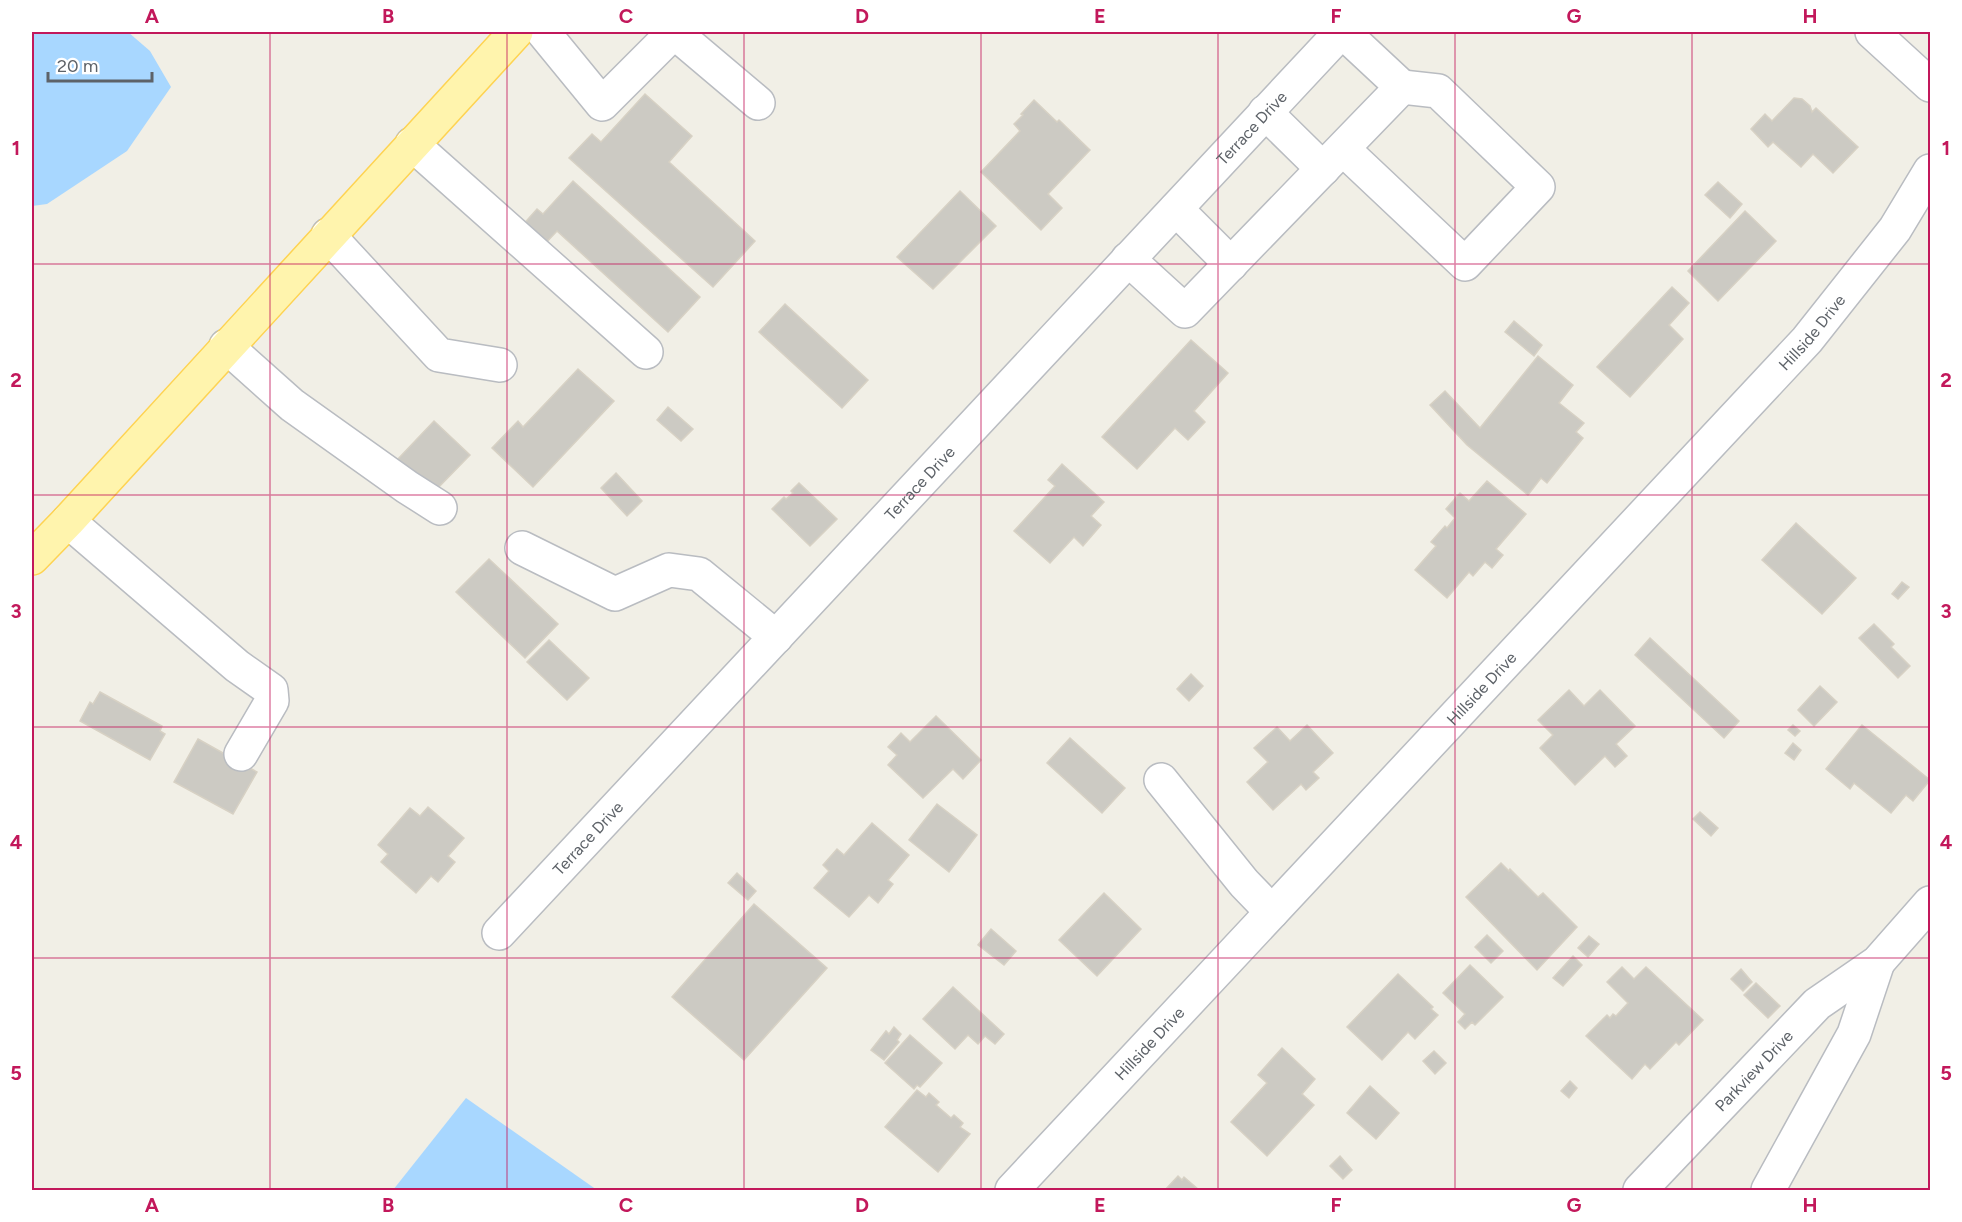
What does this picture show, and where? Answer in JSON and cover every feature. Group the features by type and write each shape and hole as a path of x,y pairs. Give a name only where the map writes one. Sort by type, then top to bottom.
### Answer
{"main road":[{"path":"32,558 516,32"}],"street":[{"path":"543,32 602,104 674,32 758,103"},
{"path":"1265,112 1333,159 1465,264 1538,187 1438,91 1402,87 1342,32"},
{"name":"Terrace Drive","path":"499,933 1342,32"},
{"path":"1872,32 1930,85"},
{"path":"1128,259 1185,312 1402,87"},
{"path":"412,144 646,352"},
{"name":"Hillside Drive","path":"1012,1191 1807,340 1895,229 1930,171"},
{"path":"1176,208 1231,264"},
{"path":"328,235 439,355 500,365"},
{"path":"226,346 292,405 440,508"},
{"path":"68,521 237,666 271,690 272,700 241,754"},
{"path":"522,548 615,594 669,570 699,574 776,637"},
{"path":"1161,780 1244,883 1272,912"},
{"name":"Parkview Drive","path":"1640,1191 1817,1004 1878,962 1930,903"},
{"name":"Parkview Drive","path":"1768,1191 1854,1034 1878,962"}],"water":[{"path":"32,32 128,32 150,51 171,87 127,151 47,204 32,206"},
{"path":"466,1098 597,1190 393,1190"}],"building":[{"path":"645,94 692,136 669,162 755,241 713,287 569,158 592,134 601,142"},
{"path":"1794,98 1802,99 1810,106 1812,112 1816,108 1858,147 1833,173 1813,154 1801,167 1773,142 1768,147 1751,129 1765,114 1772,121"},
{"path":"1034,100 1090,150 1048,194 1062,208 1041,230 981,172 1020,131 1014,124"},
{"path":"573,181 700,297 668,332 557,231 542,247 521,227 537,209 543,214"},
{"path":"1718,182 1742,204 1730,218 1705,195"},
{"path":"960,191 996,226 933,289 897,257"},
{"path":"1745,211 1776,241 1718,301 1688,271"},
{"path":"1672,287 1689,303 1669,325 1683,339 1630,397 1597,367"},
{"path":"785,304 868,380 842,408 759,332"},
{"path":"1514,321 1542,345 1534,356 1505,332"},
{"path":"1191,340 1228,373 1194,411 1205,422 1188,440 1175,428 1137,469 1102,437"},
{"path":"1538,356 1573,385 1559,403 1584,423 1576,432 1583,438 1547,483 1541,478 1528,495 1467,445 1430,405 1445,391 1480,428"},
{"path":"578,369 614,401 533,487 492,448 518,421 523,427"},
{"path":"668,407 693,429 681,441 657,420"},
{"path":"434,421 470,455 434,492 398,459"},
{"path":"1062,464 1104,502 1091,516 1101,525 1083,546 1074,537 1050,563 1014,531 1055,486 1048,480"},
{"path":"616,473 642,501 627,516 601,488"},
{"path":"1487,481 1526,514 1496,549 1503,555 1492,568 1485,562 1473,576 1469,572 1447,598 1415,570 1436,546 1431,542 1455,518 1446,509 1460,493 1469,501"},
{"path":"799,483 837,519 810,546 772,509 784,497 786,499 793,493 791,491"},
{"path":"1796,523 1856,578 1822,614 1762,560"},
{"path":"489,559 558,624 525,658 456,592"},
{"path":"1902,582 1909,587 1898,599 1892,594"},
{"path":"1874,624 1894,644 1891,647 1910,666 1898,678 1859,638"},
{"path":"1650,638 1739,721 1724,738 1635,655"},
{"path":"549,640 589,678 567,700 527,662"},
{"path":"1191,674 1203,686 1189,701 1177,689"},
{"path":"1820,686 1837,702 1814,726 1798,710"},
{"path":"1569,690 1584,706 1600,690 1635,726 1616,744 1627,756 1615,767 1605,756 1575,785 1540,748 1553,735 1538,720"},
{"path":"100,692 162,726 160,731 165,734 150,760 80,721 90,702 93,704"},
{"path":"936,716 981,760 963,779 953,769 923,798 888,765 897,755 888,747 901,733 910,742"},
{"path":"1307,725 1333,753 1313,772 1319,778 1306,790 1301,784 1273,810 1247,782 1268,762 1254,748 1277,727 1290,741"},
{"path":"1793,725 1800,731 1795,736 1788,730"},
{"path":"1862,725 1930,780 1913,801 1906,795 1891,813 1854,783 1850,789 1826,769"},
{"path":"1070,738 1125,788 1102,813 1047,763"},
{"path":"198,739 257,772 233,814 174,782"},
{"path":"1793,743 1801,750 1794,760 1785,753"},
{"path":"937,804 977,835 949,872 909,840"},
{"path":"428,807 464,838 448,856 455,862 438,882 431,876 416,893 381,862 388,854 378,845 410,808 420,816"},
{"path":"1700,812 1718,828 1711,836 1693,819"},
{"path":"872,823 909,855 888,880 893,884 878,903 869,895 849,917 814,888 829,871 823,865 837,849 844,855"},
{"path":"1501,863 1538,897 1543,893 1577,927 1537,970 1466,897"},
{"path":"737,873 756,891 748,900 728,883"},
{"path":"1104,893 1141,929 1097,976 1059,940"},
{"path":"754,904 827,968 744,1060 672,997"},
{"path":"991,929 1016,951 1004,965 978,945"},
{"path":"1487,935 1503,951 1491,963 1475,947"},
{"path":"1589,936 1599,944 1588,957 1578,948"},
{"path":"1573,956 1582,965 1563,986 1553,978"},
{"path":"1470,965 1503,997 1475,1025 1472,1022 1465,1029 1458,1022 1465,1014 1443,993"},
{"path":"1622,967 1634,979 1646,967 1703,1020 1679,1045 1676,1042 1650,1069 1645,1064 1632,1079 1586,1036 1607,1015 1610,1018 1613,1014 1616,1016 1628,1003 1607,982"},
{"path":"1741,969 1752,982 1743,991 1731,979"},
{"path":"1398,974 1433,1007 1431,1009 1438,1015 1415,1039 1408,1032 1382,1060 1347,1027"},
{"path":"1756,983 1780,1006 1768,1018 1744,995"},
{"path":"953,987 1004,1034 995,1044 985,1036 978,1044 968,1035 955,1049 923,1019"},
{"path":"894,1027 901,1034 897,1040 899,1042 884,1060 871,1050 886,1031 889,1034"},
{"path":"910,1035 942,1063 920,1087 917,1085 914,1089 885,1063"},
{"path":"1282,1048 1315,1079 1302,1094 1314,1105 1267,1156 1231,1122 1267,1083 1258,1075"},
{"path":"1434,1051 1446,1063 1435,1074 1423,1061"},
{"path":"1570,1081 1577,1088 1569,1098 1561,1091"},
{"path":"1370,1086 1399,1113 1376,1139 1347,1113"},
{"path":"917,1090 926,1097 929,1093 939,1102 936,1105 951,1118 954,1115 963,1123 960,1127 970,1134 938,1172 885,1127"},
{"path":"1340,1156 1352,1170 1343,1179 1330,1166"},
{"path":"1178,1176 1182,1180 1184,1177 1199,1190 1165,1190"}]}
